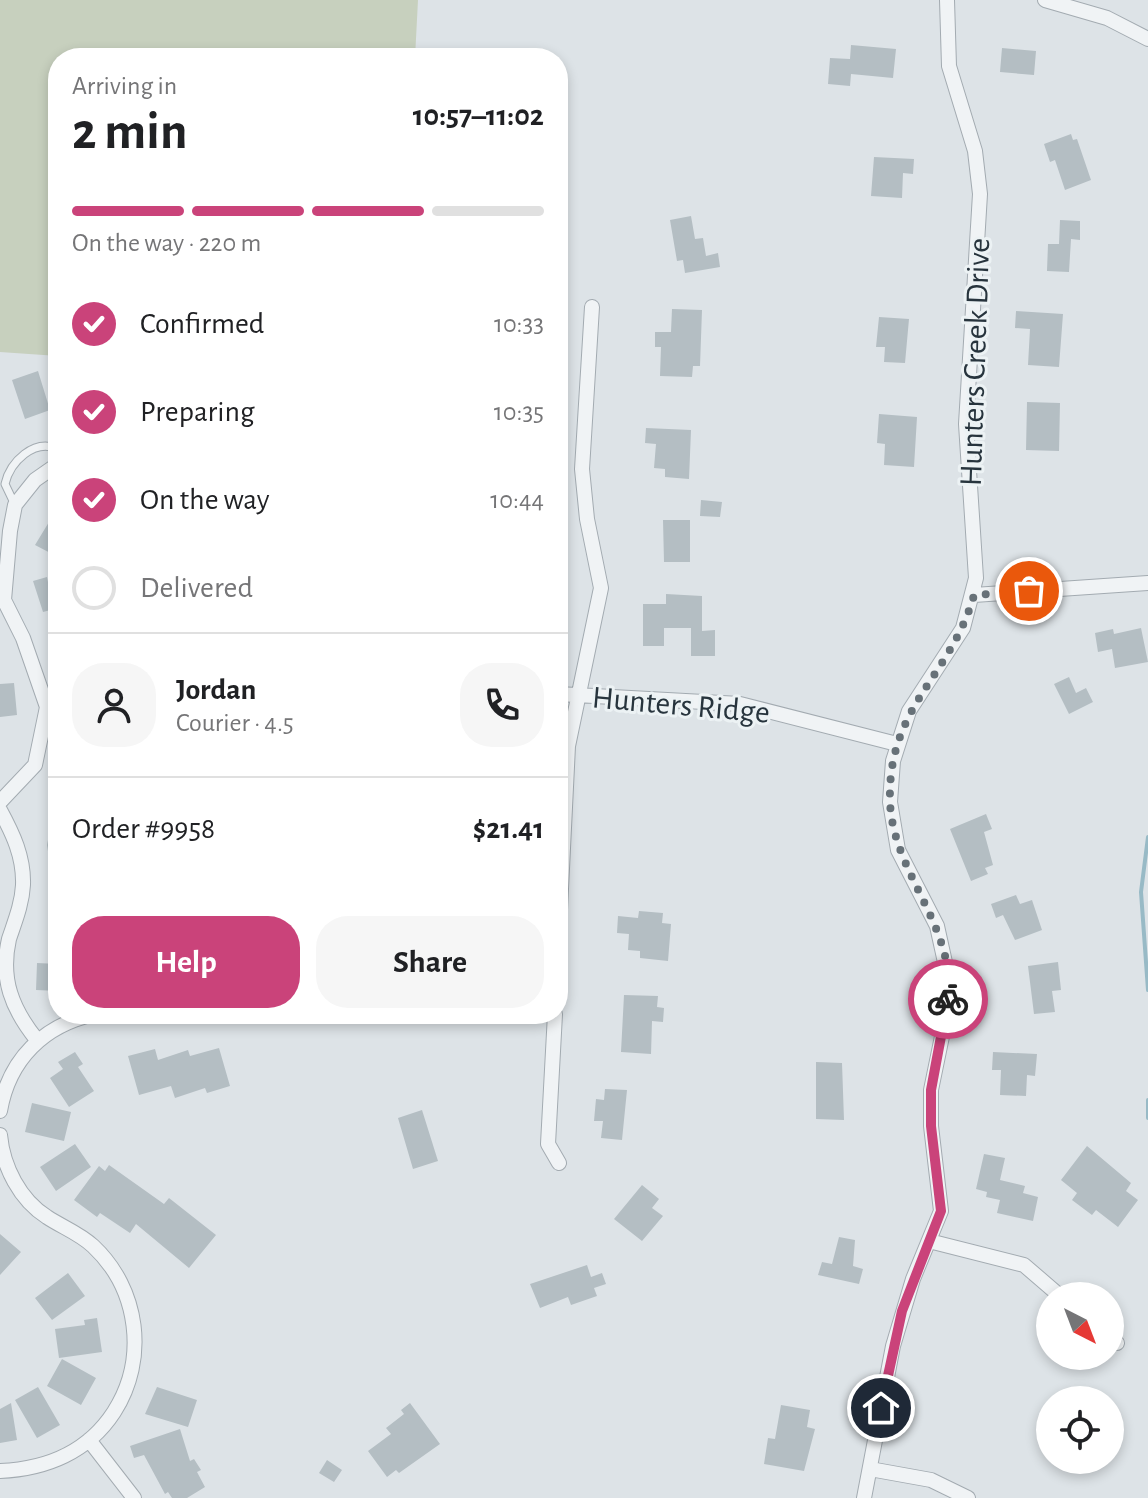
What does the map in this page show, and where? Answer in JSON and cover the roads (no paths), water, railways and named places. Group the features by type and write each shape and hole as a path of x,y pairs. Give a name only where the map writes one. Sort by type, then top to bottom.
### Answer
{"street":[{"name":"Hunters Creek Drive","path":"864,1498 893,1346 941,1211 931,1126 931,1090 947,1012 948,976 937,926 905,868 892,828 891,780 897,744 909,711 956,643 974,595 976,550 966,424 980,194 975,151 949,66 947,0"},
{"path":"1045,0 1107,18 1148,39"},
{"path":"568,746 601,588 583,487 592,307"},
{"path":"0,802 35,765 47,707 23,638 4,600 5,565 15,505 35,480 48,471"},
{"path":"974,595 1148,583"},
{"name":"Hunters Ridge","path":"568,694 754,706 897,744"},
{"path":"0,810 16,841 23,871 20,905 5,954 5,984 16,1012 37,1040"},
{"path":"0,1111 9,1077 37,1040 66,1024"},
{"path":"554,1024 548,1144 559,1163"},
{"path":"0,1135 10,1173 26,1198 47,1217 91,1244 113,1269 129,1301 135,1335 132,1372 119,1405 89,1440 47,1464 0,1471"},
{"path":"929,1241 1024,1265 1044,1282"},
{"path":"89,1440 134,1498"},
{"path":"870,1469 931,1480 968,1498"}],"lane":[{"path":"15,505 5,484 16,461 35,449 48,446"}],"waterway":[{"path":"1148,837 1141,892 1148,990"},
{"path":"1148,1100 1148,1118"}]}
